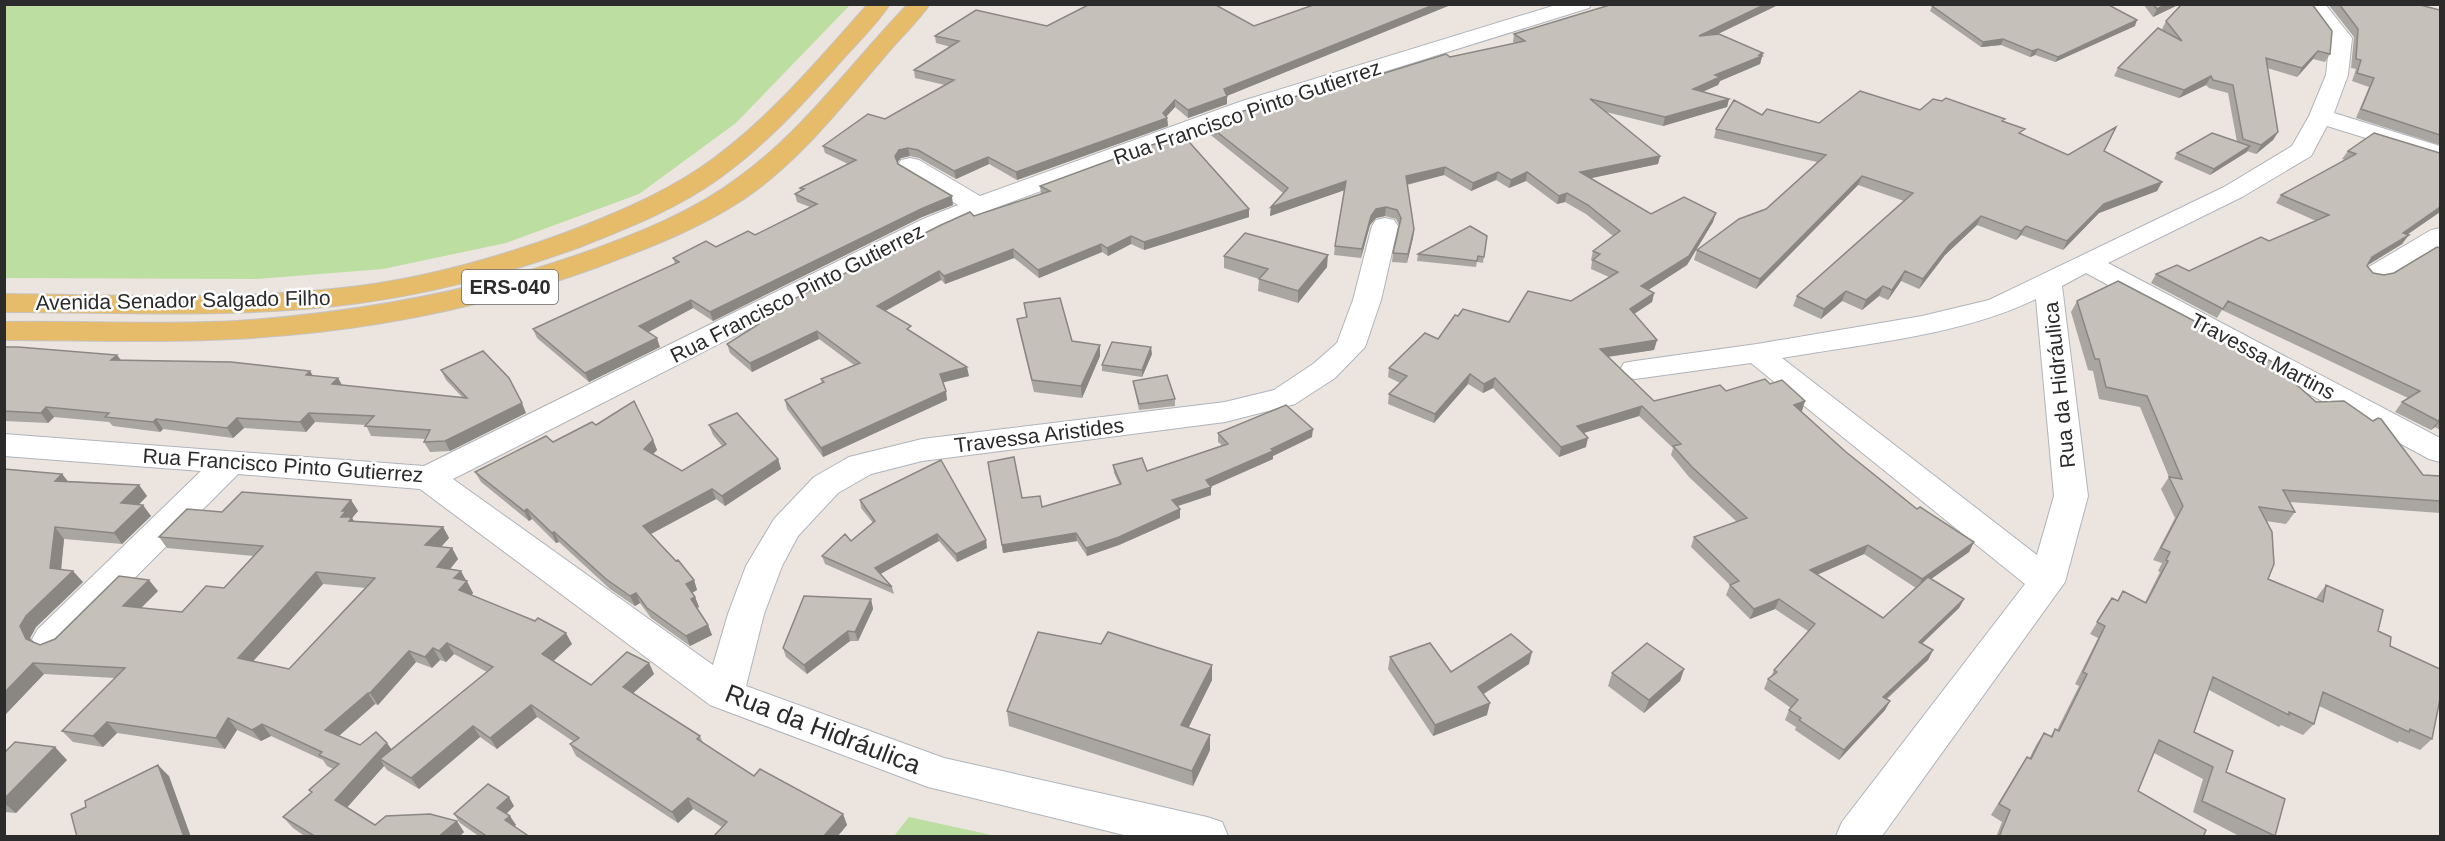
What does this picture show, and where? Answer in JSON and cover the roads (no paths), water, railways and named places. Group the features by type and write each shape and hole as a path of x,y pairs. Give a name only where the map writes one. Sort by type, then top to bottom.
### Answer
{"main road":[{"name":"Avenida Senador Salgado Filho","path":"4,303 261,302 326,298 432,281 490,267 552,248 633,216 685,189 712,171 752,140 812,82 880,4"},
{"name":"Avenida Senador Salgado Filho","path":"4,330 232,330 316,324 445,303 491,292 573,267 657,235 720,202 750,182 796,144 920,4"}],"street":[{"name":"Rua Francisco Pinto Gutierrez","path":"4,445 428,478 921,230 978,206 1250,106 1582,4"},
{"name":"Rua da Hidráulica","path":"1857,837 2047,582 2071,496 2048,282 2233,192 2302,151 2337,75 2341,38 2314,4"},
{"path":"2320,116 2440,154"},
{"path":"910,165 978,206"},
{"name":"Travessa Aristides","path":"724,694 746,614 764,566 786,528 826,485 861,465 922,450 1225,412 1284,398 1324,372 1350,347 1367,300 1385,226"},
{"path":"2377,274 2438,239"},
{"name":"Travessa Martins","path":"2086,262 2440,451"},
{"path":"1635,370 1757,353 1933,322 1999,306 2048,282"},
{"path":"1757,353 2047,582"},
{"path":"51,639 231,462"},
{"name":"Rua da Hidráulica","path":"428,478 724,694 943,775 1207,837"}]}
